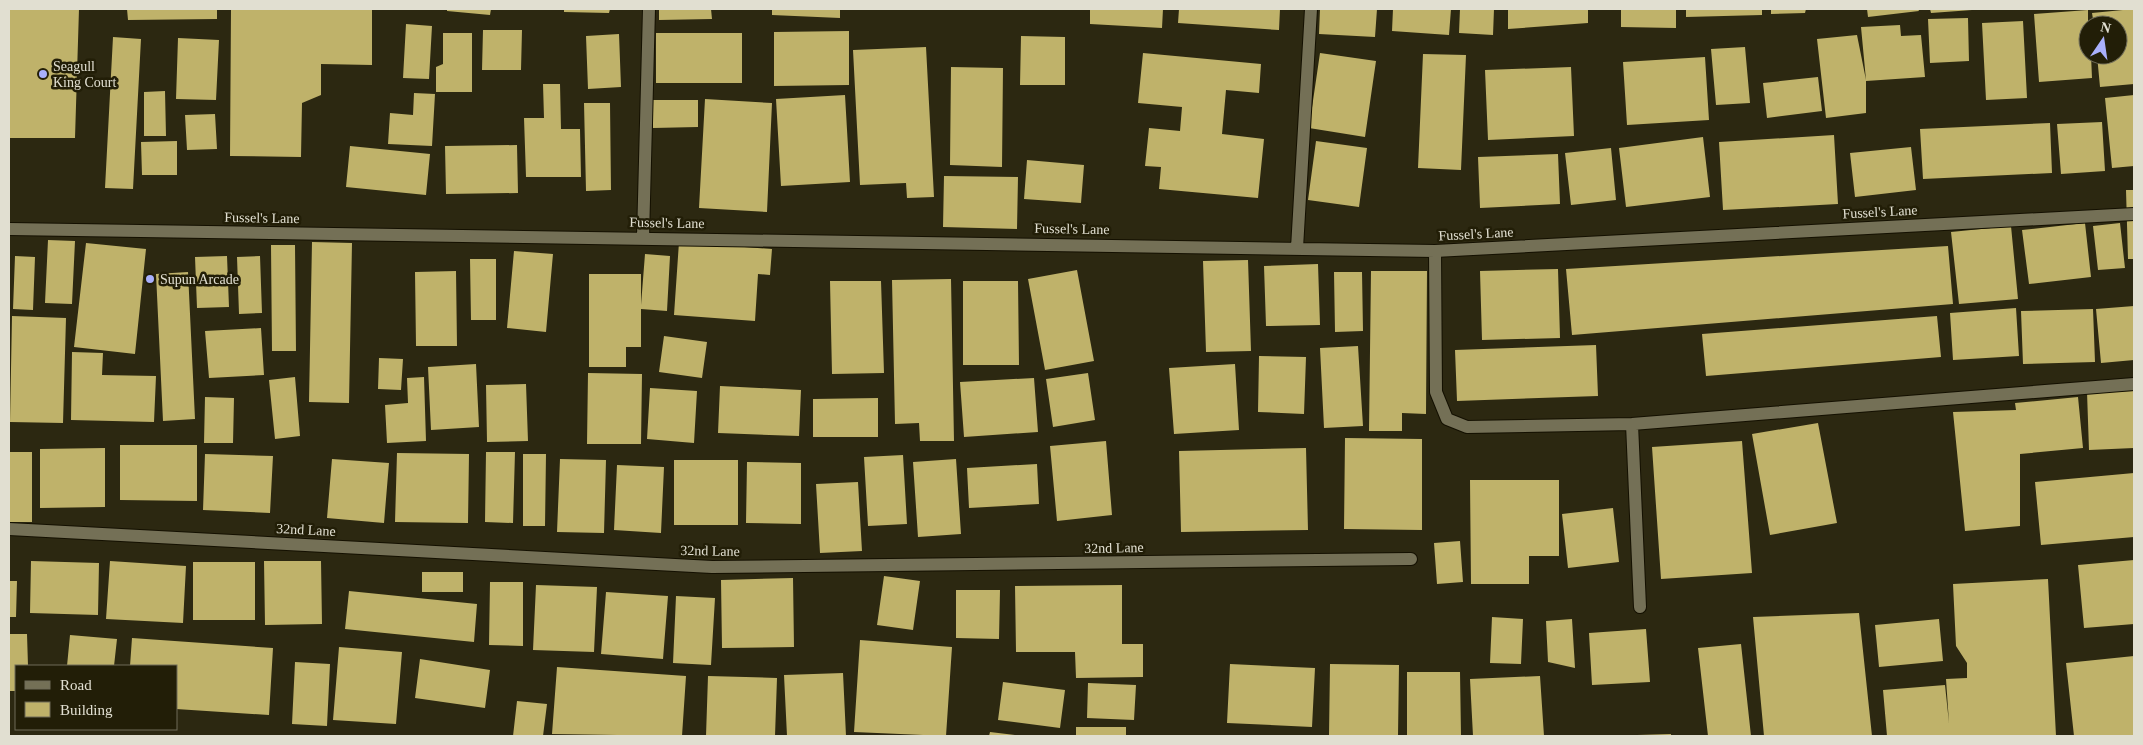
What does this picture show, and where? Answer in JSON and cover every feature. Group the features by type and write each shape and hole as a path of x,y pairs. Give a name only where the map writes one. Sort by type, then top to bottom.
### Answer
{"street":[{"path":"643,238 649,9"},
{"path":"1297,248 1311,9"},
{"name":"Fussel's Lane","path":"9,229 1435,251 2134,214"},
{"path":"1435,251 1436,392 1447,420 1467,427 1632,424 2134,384"},
{"path":"1632,424 1640,607"},
{"name":"32nd Lane","path":"9,529 712,567 1411,560"}],"building":[{"name":"Seagull King Court","path":"9,9 79,9 75,138 9,138"},
{"path":"127,9 217,9 217,19 128,20"},
{"path":"231,9 372,9 372,65 321,64 321,95 302,103 301,157 230,156"},
{"path":"447,9 491,9 490,15 447,11"},
{"path":"564,9 610,9 609,13 564,12"},
{"path":"659,9 711,9 712,19 659,20"},
{"path":"772,9 840,9 840,18 772,15"},
{"path":"1090,9 1163,9 1162,28 1090,24"},
{"path":"1179,9 1280,9 1279,30 1178,23"},
{"path":"1320,9 1377,9 1375,37 1319,34"},
{"path":"1393,9 1451,9 1449,35 1392,31"},
{"path":"1460,9 1494,9 1493,35 1459,33"},
{"path":"1508,9 1588,9 1588,23 1508,29"},
{"path":"1621,9 1676,9 1676,28 1621,27"},
{"path":"1686,9 1762,9 1762,15 1686,17"},
{"path":"1771,9 1806,9 1805,13 1771,14"},
{"path":"1867,9 1918,9 1919,11 1868,17"},
{"path":"1930,9 1972,9 1972,10 1931,13"},
{"path":"2133,9 2134,84 2100,87 2098,65 2128,65 2128,15 2092,15 2092,13"},
{"path":"2088,10 2088,15 2078,15 2078,65 2091,65 2092,78 2039,82 2034,14"},
{"path":"1968,18 1969,61 1930,63 1928,19"},
{"path":"2023,21 2027,98 1986,100 1982,23"},
{"path":"406,24 432,26 429,79 403,78"},
{"path":"1900,25 1901,36 1921,35 1925,77 1866,81 1866,113 1826,118 1817,39 1857,35 1866,80 1861,27"},
{"path":"483,30 522,30 521,70 482,70"},
{"path":"849,31 849,85 774,86 774,32"},
{"path":"443,33 472,33 472,92 436,92 436,67 443,64"},
{"path":"656,33 742,33 742,83 656,83"},
{"path":"619,34 621,87 588,89 586,36"},
{"path":"1021,36 1065,37 1065,85 1020,85"},
{"path":"113,37 141,39 133,189 105,188"},
{"path":"178,38 219,40 216,100 176,99"},
{"path":"926,47 934,197 907,198 906,183 860,185 853,50"},
{"path":"1745,47 1750,103 1716,105 1711,49"},
{"path":"1143,53 1261,64 1259,93 1226,90 1222,134 1264,139 1258,198 1159,189 1161,167 1145,166 1149,128 1180,131 1182,107 1138,103"},
{"path":"1320,53 1376,61 1365,137 1309,128"},
{"path":"1423,54 1466,55 1461,170 1418,168"},
{"path":"1705,57 1709,120 1627,125 1623,62"},
{"path":"951,67 1003,68 1002,167 950,165"},
{"path":"1571,67 1574,136 1488,140 1485,70"},
{"path":"1818,77 1822,111 1767,118 1763,83"},
{"path":"543,84 560,84 561,129 580,129 581,177 526,177 524,118 544,118"},
{"path":"165,91 166,136 144,136 144,92"},
{"path":"414,93 435,94 432,146 388,144 390,113 413,115"},
{"path":"845,95 850,182 781,186 776,99"},
{"path":"2134,95 2134,166 2112,168 2105,98"},
{"path":"705,99 772,103 767,212 699,208"},
{"path":"653,100 698,100 698,127 653,128"},
{"path":"584,103 610,103 611,190 586,191"},
{"path":"215,114 217,149 187,150 185,115"},
{"path":"2102,122 2105,171 2061,174 2057,124"},
{"path":"2050,123 2052,173 1923,179 1920,129"},
{"path":"1834,135 1838,204 1723,210 1719,142"},
{"path":"1703,137 1710,197 1626,207 1619,148"},
{"path":"177,141 177,175 142,175 141,142"},
{"path":"1316,141 1367,148 1359,207 1308,200"},
{"path":"517,145 518,193 446,194 445,146"},
{"path":"350,146 430,154 426,195 346,187"},
{"path":"1911,147 1916,190 1855,197 1850,153"},
{"path":"1611,148 1616,200 1571,205 1565,153"},
{"path":"1558,154 1560,204 1480,208 1478,157"},
{"path":"1027,160 1084,165 1081,203 1024,199"},
{"path":"944,176 1018,177 1017,229 943,227"},
{"path":"2126,190 2134,190 2134,259 2128,259"},
{"path":"2085,223 2091,277 2029,284 2022,230"},
{"path":"2120,223 2125,268 2098,270 2093,226"},
{"path":"2011,226 2018,299 1959,304 1951,232"},
{"path":"48,240 75,241 72,304 45,303"},
{"path":"312,242 352,243 349,403 309,402"},
{"path":"679,242 772,249 770,275 758,274 755,321 674,315"},
{"path":"86,243 146,249 135,354 74,347"},
{"path":"271,245 295,245 296,351 272,351"},
{"path":"1948,246 1953,304 1572,335 1566,269"},
{"path":"514,251 553,254 546,332 507,328"},
{"path":"645,254 670,256 667,311 641,309 641,347 626,347 626,367 589,367 589,274 641,274 641,305"},
{"path":"15,256 35,257 33,310 13,309"},
{"path":"227,256 229,307 197,308 195,257"},
{"path":"260,256 262,313 239,314 237,257"},
{"path":"470,259 496,259 496,320 471,320"},
{"path":"1248,260 1251,351 1206,352 1203,261"},
{"path":"1318,264 1320,325 1266,326 1264,266"},
{"path":"1558,269 1560,338 1482,340 1480,271"},
{"path":"1077,270 1094,361 1045,370 1028,279"},
{"path":"456,271 457,346 416,346 415,272"},
{"path":"1371,271 1427,271 1426,414 1402,413 1402,431 1369,431"},
{"path":"188,272 195,419 163,421 156,274"},
{"path":"1334,272 1362,272 1363,331 1335,332"},
{"path":"951,279 954,441 920,441 919,423 895,424 892,280"},
{"path":"830,281 881,281 884,373 832,374"},
{"path":"963,281 1018,281 1019,365 963,365"},
{"path":"2134,306 2134,360 2101,363 2096,309"},
{"path":"2016,308 2019,356 1953,360 1950,313"},
{"path":"2093,309 2095,362 2023,364 2021,311"},
{"path":"12,316 66,318 63,423 10,422"},
{"path":"1937,316 1941,357 1706,376 1702,334"},
{"path":"261,328 264,375 209,378 205,331"},
{"path":"664,336 707,342 702,378 659,372"},
{"path":"1596,345 1598,396 1457,401 1455,350"},
{"path":"1358,346 1363,426 1324,428 1320,348"},
{"path":"72,352 103,353 102,375 156,376 154,422 71,420"},
{"path":"1259,356 1306,357 1304,414 1258,412"},
{"path":"379,358 403,359 401,390 378,389"},
{"path":"476,364 479,427 431,430 428,367"},
{"path":"1235,364 1239,430 1174,434 1169,368"},
{"path":"588,373 642,374 641,444 587,444"},
{"path":"1088,373 1095,420 1053,427 1046,379"},
{"path":"295,377 300,436 275,439 269,380"},
{"path":"424,377 426,441 387,443 385,405 408,403 407,378"},
{"path":"1034,378 1038,432 964,437 960,382"},
{"path":"526,384 528,441 487,442 486,385"},
{"path":"720,386 801,390 799,436 718,433"},
{"path":"650,388 697,391 694,443 647,439"},
{"path":"2134,391 2134,448 2089,450 2087,392"},
{"path":"205,397 234,398 233,443 204,443"},
{"path":"2078,397 2083,448 2020,454 2020,526 1965,531 1953,412 2016,410 2015,403"},
{"path":"878,398 878,437 813,437 813,399"},
{"path":"1818,423 1837,523 1770,535 1752,434"},
{"path":"1345,438 1422,439 1422,530 1344,529"},
{"path":"1106,441 1112,515 1057,521 1050,446"},
{"path":"1742,441 1752,573 1661,579 1652,447"},
{"path":"120,445 197,445 197,501 120,500"},
{"path":"105,448 105,507 40,508 40,449"},
{"path":"1306,448 1308,530 1181,532 1179,451"},
{"path":"9,452 32,452 32,522 9,522"},
{"path":"486,452 515,452 513,523 485,522"},
{"path":"397,453 469,454 468,523 395,522"},
{"path":"205,454 273,456 270,513 203,510"},
{"path":"523,454 546,454 545,526 523,526"},
{"path":"903,455 907,524 868,526 864,457"},
{"path":"332,459 389,463 384,523 327,518"},
{"path":"560,459 606,460 604,533 557,532"},
{"path":"956,459 961,534 918,537 913,462"},
{"path":"674,460 738,460 738,525 674,525"},
{"path":"747,462 801,463 801,524 746,523"},
{"path":"1037,464 1039,504 969,508 967,468"},
{"path":"617,465 664,467 661,533 614,530"},
{"path":"2134,473 2134,537 2041,545 2035,482"},
{"path":"1470,480 1559,480 1559,556 1529,556 1529,584 1471,584"},
{"path":"858,482 862,551 820,553 816,484"},
{"path":"1613,508 1619,562 1568,568 1562,514"},
{"path":"1460,541 1463,582 1437,584 1434,543"},
{"path":"2134,560 2134,624 2084,628 2078,565"},
{"path":"31,561 99,563 98,615 30,613"},
{"path":"110,561 186,566 183,623 106,619"},
{"path":"264,561 321,561 322,624 265,625"},
{"path":"193,562 255,562 255,620 193,620"},
{"path":"422,572 463,572 463,592 422,592"},
{"path":"884,576 920,581 913,630 877,625"},
{"path":"793,578 794,647 722,648 721,580"},
{"path":"2048,579 2056,736 1887,736 1883,690 1945,685 1949,723 1946,679 1967,678 1967,663 1956,646 1953,584"},
{"path":"9,581 17,581 16,617 9,617"},
{"path":"490,582 523,582 523,646 489,645"},
{"path":"536,585 597,587 594,652 533,650"},
{"path":"1122,585 1122,644 1143,644 1143,677 1076,678 1075,652 1016,652 1015,586"},
{"path":"956,590 1000,590 999,639 956,638"},
{"path":"349,591 477,604 474,642 345,629"},
{"path":"606,592 668,596 663,659 601,654"},
{"path":"676,596 715,598 711,665 673,663"},
{"path":"1859,613 1872,736 1764,736 1753,617"},
{"path":"1492,617 1523,619 1521,664 1490,663"},
{"path":"1572,619 1575,668 1548,662 1546,621"},
{"path":"1939,619 1943,661 1879,667 1875,625"},
{"path":"1646,629 1650,682 1592,685 1589,633"},
{"path":"9,634 27,634 28,665 15,665 15,691 9,691"},
{"path":"70,635 117,639 114,665 67,665"},
{"path":"132,638 273,648 269,715 178,709 178,665 130,665"},
{"path":"860,640 952,647 946,736 854,732"},
{"path":"1741,644 1751,736 1708,736 1698,648"},
{"path":"339,647 402,652 396,724 333,720"},
{"path":"2134,656 2134,736 2074,736 2066,663"},
{"path":"420,659 490,670 485,708 415,698"},
{"path":"295,662 330,664 327,726 292,724"},
{"path":"1230,664 1315,668 1312,727 1227,723"},
{"path":"1330,664 1399,665 1398,736 1329,736"},
{"path":"557,667 686,676 682,736 552,734"},
{"path":"1407,672 1460,672 1461,736 1407,736"},
{"path":"843,673 846,736 787,736 784,675"},
{"path":"708,676 777,678 775,736 706,736"},
{"path":"1540,676 1544,736 1473,736 1470,679"},
{"path":"1003,682 1065,690 1060,728 998,720"},
{"path":"1088,683 1136,685 1134,720 1087,718"},
{"path":"517,701 547,704 543,736 513,736"},
{"path":"1076,727 1126,727 1126,736 1076,736"},
{"path":"990,732 1015,735 1015,736 989,736"},
{"path":"1671,734 1671,736 1637,736 1637,735"}],"place":[{"name":"Seagull King Court","path":"43,74"},
{"name":"Supun Arcade","path":"150,279"}]}
